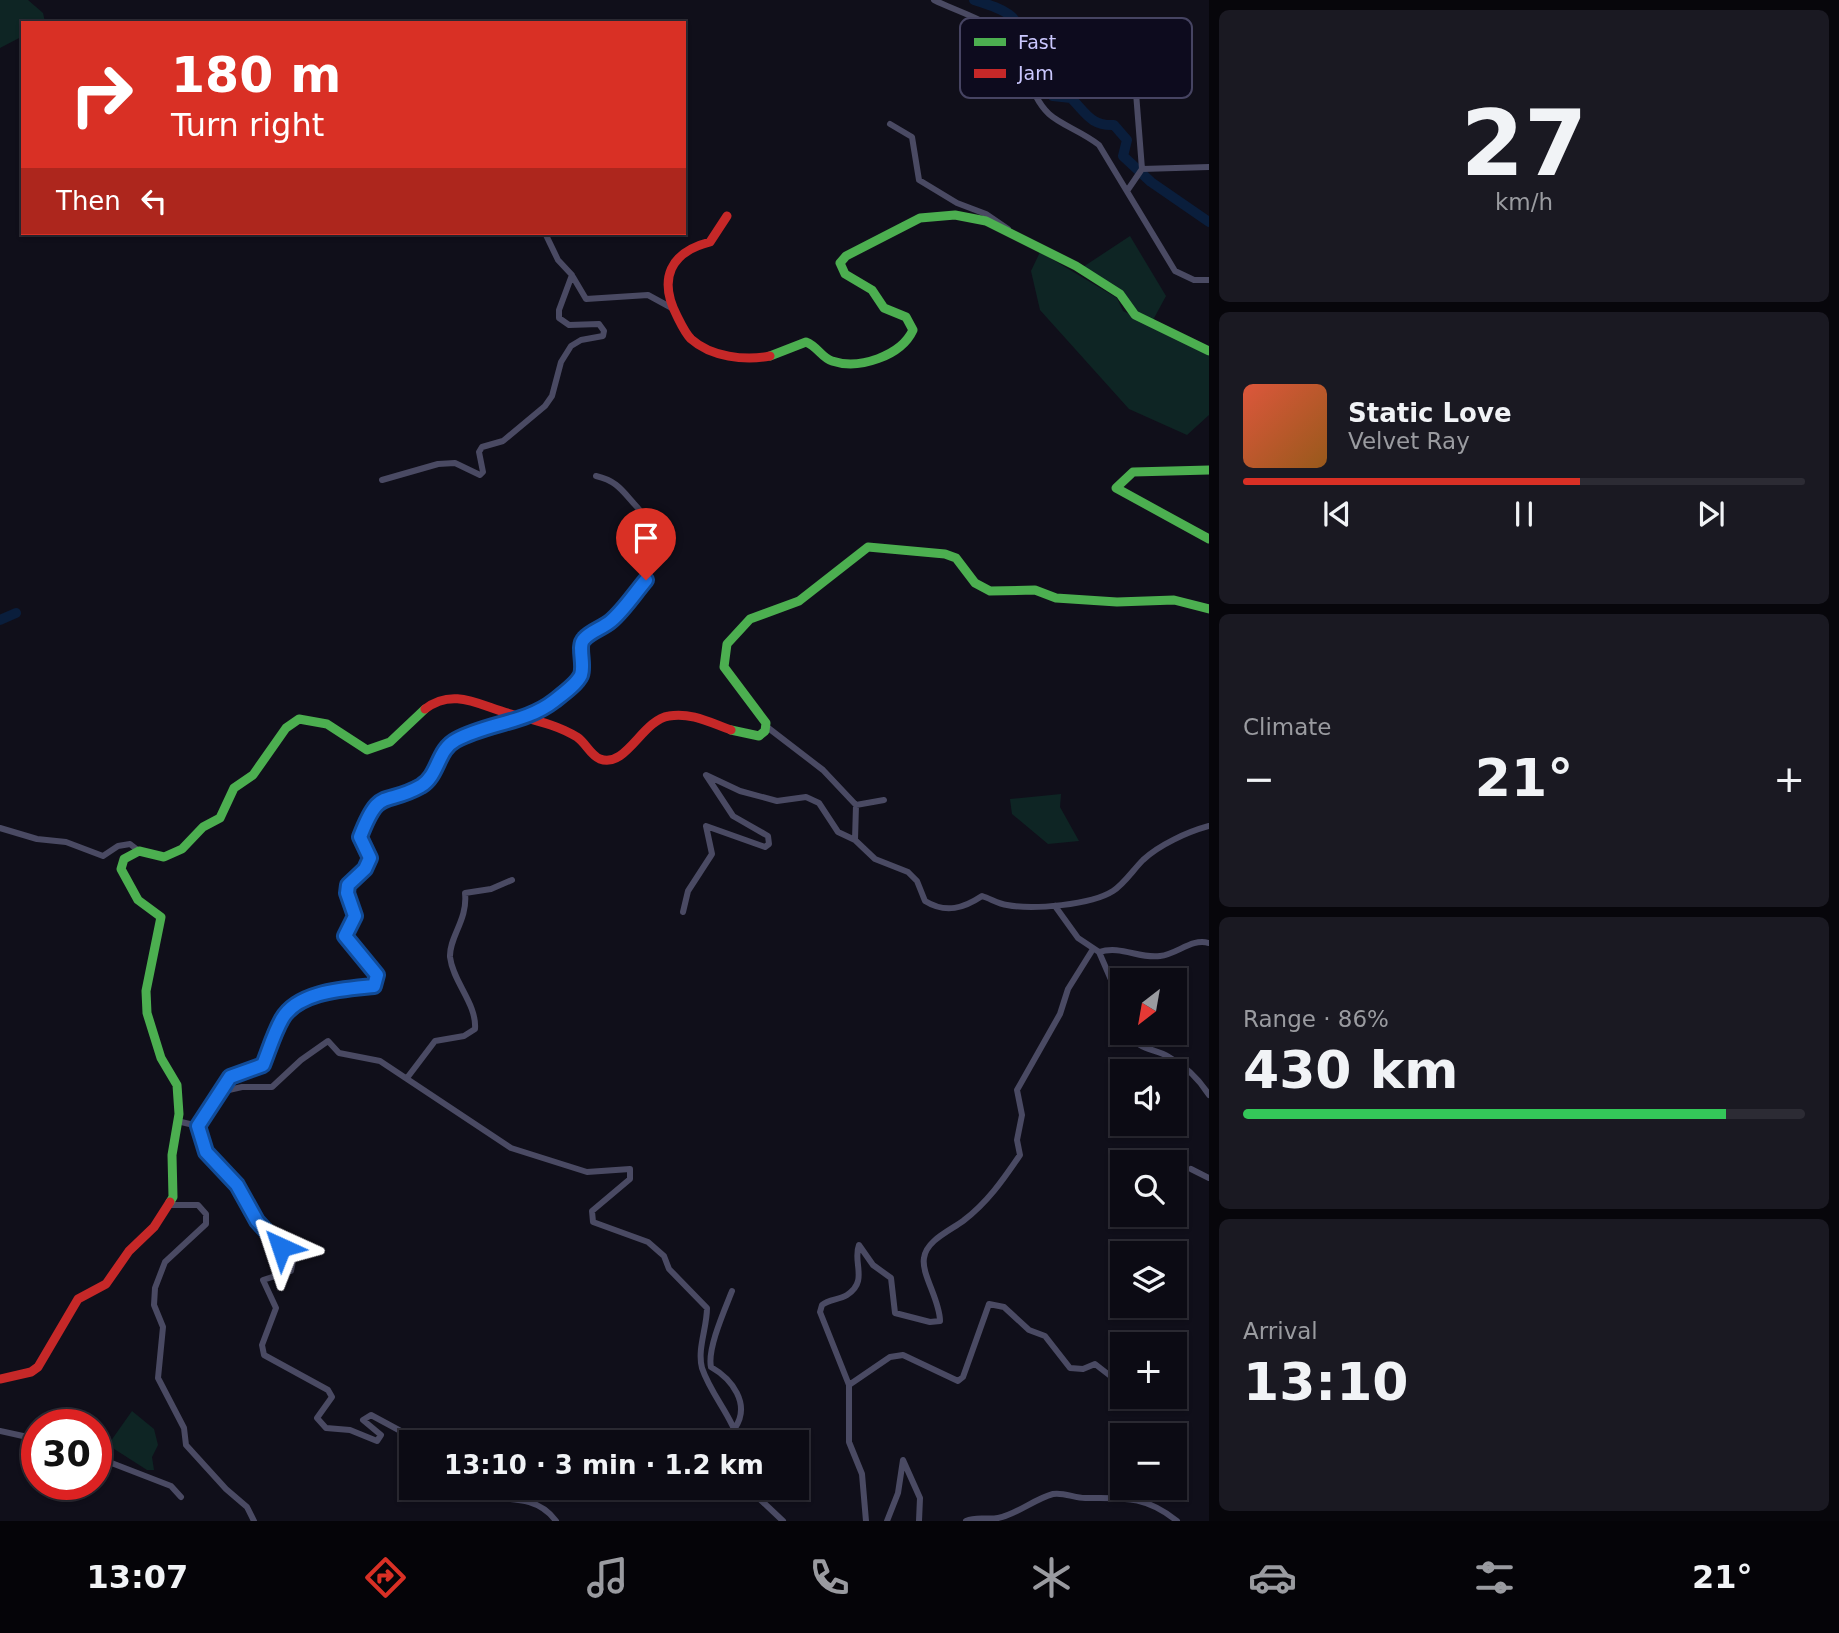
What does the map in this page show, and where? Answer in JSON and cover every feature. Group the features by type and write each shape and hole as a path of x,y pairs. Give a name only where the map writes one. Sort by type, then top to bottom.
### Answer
{"street":[{"path":"934,0 971,18"},
{"path":"1037,98 1049,114 1081,131 1099,145 1175,271 1194,280 1209,280"},
{"path":"1127,191 1140,171 1136,98"},
{"path":"890,124 912,136 919,180 957,203 986,214 1012,233"},
{"path":"1140,171 1209,167"},
{"path":"727,216 710,242 691,246 668,275 665,289 670,307 690,339 727,356 756,358 779,354 793,343 808,342 833,362 873,362 908,341 913,330 906,317 884,308 872,290 840,270 840,263 846,256 920,218 955,215 986,221 1012,233 1100,281 1119,294 1126,307 1142,319 1209,351"},
{"path":"546,235 558,260 572,275 586,299 648,295 670,307"},
{"path":"382,480 438,464 454,463 480,475 483,472 479,457 482,447 503,441 545,406 552,396 561,362 571,346 581,340 603,336 604,331 598,324 569,326 559,318 559,310 572,275"},
{"path":"1209,470 1197,475 1134,470 1122,477 1116,488 1209,538"},
{"path":"198,1126 230,1077 263,1065 283,1017 296,1004 331,991 374,986 377,981 377,975 345,936 355,916 347,893 348,885 365,869 370,858 360,837 374,808 383,798 423,785 438,765 443,748 457,739 508,719 527,716 545,707 579,679 584,662 580,646 583,640 613,619 646,580 653,540 646,519 626,491 608,479 596,476"},
{"path":"855,840 856,805 823,770 767,727 724,667 722,658 728,644 743,625 758,614 795,603 858,551 868,547 946,554 956,558 975,583 990,590 1035,590 1056,598 1128,603 1174,600 1209,609"},
{"path":"0,828 37,839 66,842 103,856 118,846 130,844 139,851 164,858 182,849 204,827 220,818 234,788 253,775 286,727 299,719 327,724 367,750 385,744 397,736 438,700 473,699 510,714 527,716 583,741 595,757 605,760 615,760 626,753 645,727 668,716 708,721 750,736 759,736 767,727"},
{"path":"683,912 688,891 712,854 705,826 755,845 765,847 769,844 768,836 729,811 706,775 740,791 777,801 806,797 824,807 834,829 855,840 875,859 908,872 917,881 919,892 925,901 952,909 982,896 1010,906 1055,906 1115,890 1145,858 1180,837 1209,826"},
{"path":"856,805 884,800"},
{"path":"0,1379 31,1372 38,1367 78,1299 106,1284 129,1251 154,1227 170,1205 179,1114 177,1085 161,1058 147,1013 148,976 160,917 138,900 121,869 124,859 139,851"},
{"path":"407,1078 435,1041 464,1036 475,1029 476,1019 453,973 450,952 465,916 465,893 491,889 512,880"},
{"path":"1055,906 1078,938 1096,950 1110,980"},
{"path":"866,1521 862,1474 849,1442 849,1385 820,1312 822,1306 845,1296 857,1287 861,1275 859,1245 873,1265 891,1278 895,1314 930,1322 940,1321 938,1301 923,1261 927,1247 979,1207 996,1190 1020,1155 1017,1140 1022,1115 1017,1090 1060,1014 1068,989 1096,950 1113,948 1163,956 1188,944 1209,943"},
{"path":"220,1092 242,1087 272,1087 301,1060 328,1041 339,1053 380,1061 430,1097 512,1148 587,1172 630,1169 630,1179 592,1211 593,1222 648,1242 664,1256 669,1269 708,1308 701,1347 702,1367 722,1409 736,1428 740,1421 740,1399 734,1384 711,1367 709,1359 717,1339 719,1318 732,1291"},
{"path":"1141,1045 1145,1050 1166,1055 1180,1064 1209,1095"},
{"path":"177,1121 198,1126"},
{"path":"198,1126 206,1152 237,1185 257,1221 293,1261 291,1271 263,1280 276,1308 261,1351 328,1390 332,1397 317,1418 326,1428 354,1430 377,1441 381,1435 363,1420 371,1415 399,1430"},
{"path":"1191,1169 1209,1178"},
{"path":"170,1205 198,1205 206,1214 206,1224 165,1262 155,1288 154,1305 163,1327 158,1378 184,1427 186,1445 226,1489 247,1507 254,1521"},
{"path":"849,1385 890,1357 903,1355 958,1381 963,1377 985,1311 989,1304 996,1303 1029,1330 1045,1336 1070,1368 1083,1369 1095,1364 1110,1376"},
{"path":"0,1431 21,1436"},
{"path":"887,1521 898,1493 903,1460 920,1498 919,1521"},
{"path":"112,1463 171,1486 181,1497"},
{"path":"966,1521 979,1517 1000,1518 1020,1507 1061,1493 1084,1498 1127,1497 1138,1503 1155,1505 1177,1521"},
{"path":"527,1500 556,1521"},
{"path":"761,1500 783,1521"}],"green space":[{"path":"0,0 28,0 43,13 45,21 21,21 21,37 0,48"},
{"path":"1130,236 1166,296 1153,320 1143,318 1083,267"},
{"path":"1040,252 1117,298 1123,311 1209,353 1209,415 1187,435 1129,409 1040,310 1031,271"},
{"path":"1061,794 1060,807 1079,841 1048,844 1012,814 1010,799"},
{"path":"132,1411 154,1429 158,1445 152,1457 154,1470 147,1470 112,1448 112,1439"}],"waterway":[{"path":"974,0 1001,10 1013,18"},
{"path":"1071,98 1094,121 1114,125 1127,140 1123,156 1151,182 1209,222"},
{"path":"0,620 16,613"}],"traffic: fast":[{"path":"770,356 806,342 832,361 854,364 878,359 899,347 913,330 906,317 884,308 872,290 845,274 840,263 846,256 920,218 955,215 986,221 1076,266 1120,294 1135,315 1209,351"},
{"path":"1209,470 1133,472 1116,488 1209,539"},
{"path":"731,730 759,736 765,731 766,723 724,667 727,644 750,619 799,601 868,547 945,554 956,558 975,583 990,591 1035,590 1056,598 1117,602 1174,600 1209,609"},
{"path":"170,1202 173,1197 172,1155 179,1114 177,1085 161,1058 147,1013 146,991 161,917 138,900 121,869 124,859 139,851 164,857 182,849 203,827 220,818 234,788 253,775 286,728 299,719 327,724 367,750 390,742 425,709"}],"traffic: jam":[{"path":"727,216 710,242 685,253 671,269 671,303 691,339 708,350 729,356 770,356"},
{"path":"425,709 446,699 478,703 561,729 580,740 600,759 609,760 626,751 659,719 669,716 693,717 731,730"},
{"path":"0,1379 31,1372 38,1367 78,1299 106,1284 129,1251 154,1227 170,1202"}],"route":[{"path":"281,1247 257,1221 237,1185 206,1152 198,1126 224,1082 230,1077 239,1076 263,1065 283,1017 296,1004 331,991 374,986 377,981 377,975 345,936 355,916 347,893 348,885 354,876 365,869 370,858 360,837 374,808 383,798 423,785 438,765 443,748 457,739 508,719 527,716 555,700 579,679 584,662 580,646 583,640 613,619 646,580"}]}
